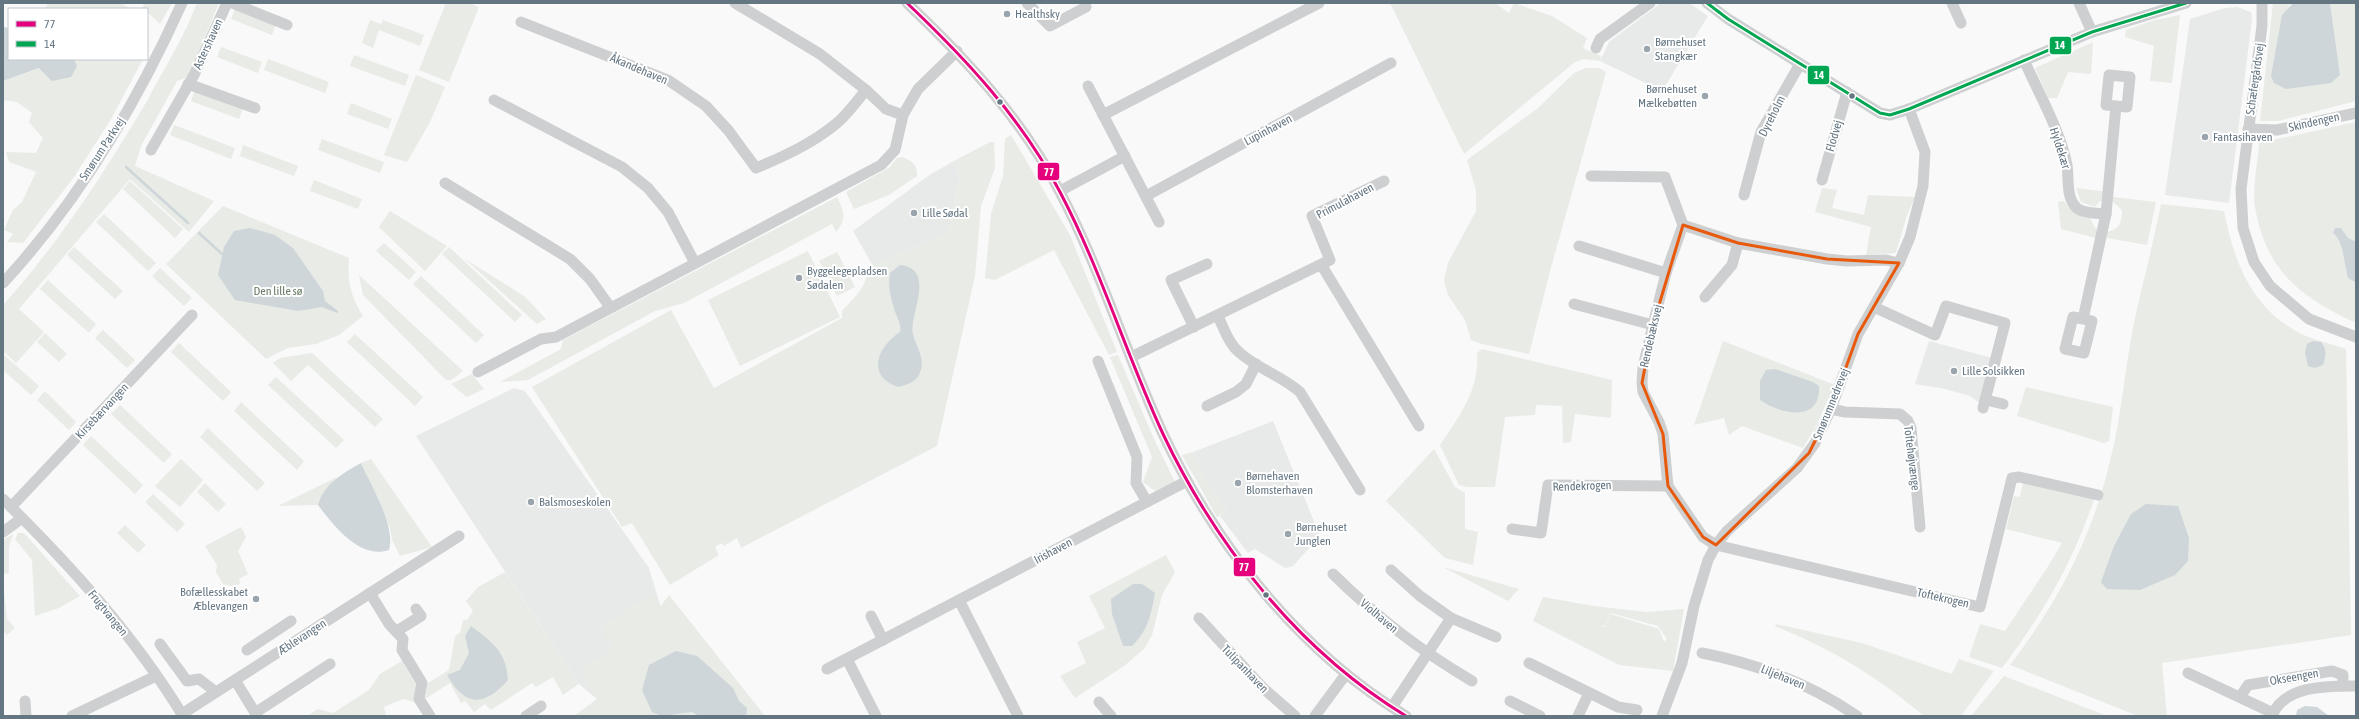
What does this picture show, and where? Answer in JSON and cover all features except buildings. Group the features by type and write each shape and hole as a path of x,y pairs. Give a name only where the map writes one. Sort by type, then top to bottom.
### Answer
{"street":[{"name":"Smørum Parkvej","path":"3,283 49,227 100,155 169,32 182,3"},
{"name":"Astershaven","path":"151,150 188,84 227,3"},
{"path":"232,3 287,25"},
{"path":"735,3 797,39 866,90 886,109 903,115"},
{"path":"907,3 957,51 1006,108 1060,191 1086,244 1163,433 1186,481 1224,540 1254,581 1304,634 1346,674 1406,716"},
{"path":"1027,3 1050,26 1086,7"},
{"path":"1103,115 1319,3"},
{"path":"1596,48 1600,39 1650,3"},
{"path":"1707,3 1728,19 1880,113 1890,115 1909,109 2092,32 2186,3"},
{"path":"1952,3 1961,23"},
{"path":"2079,3 2092,32"},
{"name":"Schæfergårdsvej","path":"2262,3 2262,26 2248,129 2241,211 2243,228 2254,262 2270,286 2309,319 2356,337"},
{"name":"Åkandehaven","path":"521,22 668,80 706,106 728,130 756,168 790,154 817,138 838,122 866,90"},
{"path":"478,372 541,339 556,337 610,307 881,165 895,150 903,115 918,89 957,51"},
{"name":"Hyldekær","path":"2024,60 2060,141 2067,164 2071,201 2076,208 2082,211 2106,214"},
{"name":"Lupinhaven","path":"1146,196 1391,63"},
{"name":"Dyreholm","path":"1744,194 1761,132 1800,64"},
{"name":"Astershaven","path":"188,84 255,108"},
{"path":"1088,86 1159,222"},
{"name":"Flodvej","path":"1822,180 1847,92"},
{"path":"494,100 622,167 643,184 668,212 695,263"},
{"path":"2083,319 2106,214 2116,106"},
{"name":"Smørumnedrevej","path":"1662,716 1682,663 1694,606 1708,560 1716,545 1727,531 1797,468 1815,443 1831,409 1858,334 1899,263 1917,213 1925,164 1924,143 1909,109"},
{"name":"Skindengen","path":"2248,129 2277,130 2356,112"},
{"path":"1060,191 1125,156"},
{"path":"1591,176 1665,177 1683,225 1738,243 1827,259 1847,261 1886,260 1899,263"},
{"name":"Primulahaven","path":"1322,266 1330,260 1329,254 1312,216 1384,181"},
{"path":"446,183 570,259 590,279 610,307"},
{"name":"Rendebæksvej","path":"1683,225 1666,273 1643,367 1642,383 1643,392 1663,434 1668,486 1703,536 1716,545"},
{"path":"1705,297 1732,265 1738,243"},
{"path":"1579,246 1666,273"},
{"path":"1194,327 1171,280 1207,264"},
{"path":"1132,356 1322,266 1419,426"},
{"path":"1574,304 1653,325"},
{"path":"1874,308 1935,335 1946,306 2005,323 1984,404 2003,404"},
{"name":"Kirsebærvangen","path":"7,503 192,315"},
{"path":"1218,316 1231,343 1240,353 1256,364 1289,382 1300,392 1360,490"},
{"path":"1098,361 1137,457 1136,483 1147,502"},
{"path":"1207,406 1236,392 1246,384 1256,364"},
{"name":"Toftehøjvænge","path":"1831,409 1845,412 1900,414 1908,421 1911,428 1920,527"},
{"name":"Toftekrogen","path":"1716,545 1980,607 2012,478 2019,477 2098,495"},
{"name":"Irishaven","path":"827,670 1186,481"},
{"name":"Rendekrogen","path":"1512,529 1541,533 1548,485 1668,486"},
{"name":"Frugtvangen","path":"7,503 72,570 100,603 156,676 182,715"},
{"path":"3,532 22,518"},
{"name":"Æblevangen","path":"182,715 279,651 460,536"},
{"path":"1390,570 1420,596 1451,618 1496,637"},
{"name":"Violhaven","path":"1333,574 1385,623 1427,654 1472,681"},
{"path":"370,593 389,624 403,639 402,650 422,683 419,699 430,716"},
{"path":"959,600 1018,716"},
{"path":"397,631 421,616 416,609"},
{"path":"871,616 883,640"},
{"name":"Tulipanhaven","path":"1199,618 1263,688 1295,716"},
{"path":"1392,707 1451,618"},
{"path":"247,650 291,621"},
{"path":"269,635 279,651"},
{"path":"160,644 187,681 199,679 216,692"},
{"name":"Liljehaven","path":"1702,653 1738,660 1773,671 1807,686 1857,716"},
{"path":"847,659 876,716"},
{"path":"1529,663 1618,706 1637,710"},
{"path":"235,680 256,714 330,664"},
{"name":"Okseengen","path":"2240,697 2248,685 2332,671 2342,675 2343,686"},
{"path":"2188,673 2240,697 2272,714 2283,701 2296,693 2319,687 2356,686"},
{"path":"1315,716 1346,674"},
{"path":"72,716 156,676"},
{"path":"1578,716 1589,693"},
{"path":"25,701 26,716"},
{"path":"1510,701 1540,716"},
{"path":"1099,702 1111,716"},
{"path":"526,716 541,706"}],"highlighted area":[{"path":"1683,225 1738,243 1827,259 1899,263 1858,334 1831,409 1809,453 1716,545 1703,537 1668,486 1663,434 1642,383 1653,325"}],"shaded area":[{"name":"Børnehuset Stangkær","path":"1661,3 1689,3 1708,16 1662,91 1600,61 1609,42"},
{"path":"2293,3 2330,3 2340,75 2331,83 2286,89 2274,83 2271,76 2282,15"},
{"name":"Fantasihaven","path":"2237,7 2251,12 2252,19 2229,203 2165,195 2190,19 2225,8"},
{"path":"3,27 8,28 8,60 74,60 77,66 71,77 52,81 39,68 3,81"},
{"name":"Lille Sødal","path":"952,162 960,176 948,232 873,266 853,231 928,176"},
{"path":"250,228 275,235 293,248 323,291 325,301 338,311 337,313 322,307 298,311 235,300 218,275 224,247 234,231"},
{"path":"2335,228 2341,228 2348,238 2356,242 2355,282 2348,278 2342,247 2337,237 2333,233"},
{"path":"900,265 911,268 917,275 919,284 913,334 922,364 919,375 915,380 898,387 888,382 882,376 878,361 885,345 900,332 900,326 891,299 889,282 890,273"},
{"name":"Lille Solsikken","path":"1929,341 1992,358 1981,404 1970,396 1945,389 1915,384"},
{"path":"2313,341 2321,342 2325,353 2323,365 2315,368 2308,366 2305,353 2307,344"},
{"path":"1775,369 1813,382 1819,386 1818,398 1813,406 1806,411 1788,412 1768,405 1760,400 1760,381 1766,370"},
{"name":"Balsmoseskolen","path":"514,388 525,391 649,568 661,608 597,699 579,684 416,436"},
{"path":"1273,421 1320,536 1293,566 1285,568 1255,549 1248,553 1220,516 1228,511 1209,488 1193,452"},
{"path":"361,463 386,518 390,540 389,550 378,552 368,550 348,539 331,522 318,505 329,485 341,475"},
{"path":"2146,504 2178,506 2189,538 2188,561 2175,575 2140,590 2107,589 2101,582 2114,546 2131,514"},
{"path":"1133,584 1142,584 1155,593 1148,622 1142,634 1132,646 1123,646 1112,614 1111,599"},
{"path":"471,626 497,648 507,670 508,680 491,695 483,699 475,700 468,698 461,693 454,686 447,675 460,670 469,653 465,636"},
{"path":"676,651 697,656 733,688 739,701 747,708 746,716 699,716 692,712 662,716 652,712 642,690 649,665"},
{"path":"2305,706 2317,707 2329,716 2296,716 2297,710"}],"green space":[{"path":"48,3 120,3 130,8 46,8"},
{"path":"144,3 172,3 160,24 148,13 148,8 143,8"},
{"path":"197,3 219,3 188,77 177,81 141,146 135,166 214,201 189,232 130,179 19,309 44,332 16,363 3,351 3,305 24,281 62,232 115,154 174,53"},
{"path":"446,3 469,3 479,7 449,82 419,70"},
{"path":"1390,3 1495,3 1509,13 1514,3 1552,16 1587,38 1583,48 1601,56 1600,61 1584,59 1575,62 1464,154"},
{"path":"2273,3 2293,3 2288,6 2340,75 2330,3 2356,3 2356,101 2278,121 2260,121"},
{"path":"235,9 276,24 272,35 231,19"},
{"path":"2180,15 2172,83 2150,81 2154,46 2125,37 2126,30 2155,20"},
{"path":"370,20 381,24 383,20 424,35 420,46 379,30 373,48 362,43"},
{"path":"2093,42 2091,74 2068,72 2057,98 2048,98 2035,68"},
{"path":"221,47 262,62 258,73 217,57"},
{"path":"354,55 409,75 405,86 350,66"},
{"path":"268,59 329,82 325,93 264,70"},
{"path":"74,60 142,60 111,119 74,177 23,243 7,242 13,234 4,230 13,210 22,202 36,172 9,162 6,152 36,153 43,138 29,122 32,113 17,102 3,100 3,81 40,68 77,66"},
{"path":"1586,68 1599,68 1606,72 1550,271 1529,354 1482,344 1471,340 1465,320 1448,295 1444,280 1448,263 1476,211 1476,190 1467,160 1538,108 1574,73"},
{"path":"416,75 445,87 430,122 407,162 384,155"},
{"path":"195,90 243,108 239,119 191,101"},
{"path":"351,103 392,119 388,129 347,114"},
{"path":"2356,122 2356,323 2336,313 2303,292 2289,280 2277,265 2260,230 2255,207 2254,193 2259,143"},
{"path":"174,125 235,148 231,159 170,135"},
{"path":"1011,135 1070,235 1117,352 1109,355 1054,250 995,280 985,278 991,214 1003,176 1005,139"},
{"path":"322,139 384,162 380,173 318,150"},
{"path":"990,142 994,142 995,168 981,206 975,276 937,446 741,548 737,538 724,546 722,543 715,547 719,555 670,585 632,523 622,527 532,387 671,310 714,388 842,318 842,311 861,289 873,266 948,232 960,176 952,162"},
{"path":"243,145 298,166 294,176 240,156"},
{"path":"902,157 914,164 917,176 889,195 854,209 846,192 890,167 897,158"},
{"path":"314,180 362,199 358,209 310,191"},
{"path":"130,181 183,229 175,238 123,189"},
{"path":"1822,188 1837,190 1832,208 1864,215 1868,195 1915,197 1907,215 1896,253 1866,255 1871,227 1815,212"},
{"path":"2076,188 2108,192 2106,201 2100,201 2095,207 2081,202"},
{"path":"837,197 843,211 843,219 836,232 832,224 684,303 655,311 528,380 500,382 561,349 563,340"},
{"path":"2113,197 2156,202 2147,245 2107,238 2107,232 2115,229 2121,221 2122,210 2113,202"},
{"path":"2064,201 2078,215 2090,218 2095,228 2101,231 2100,239 2061,229 2058,202"},
{"path":"2161,204 2224,211 2233,246 2246,279 2255,294 2266,307 2294,330 2346,349 2351,635 2162,663 2167,716 2138,716 2010,665 2028,641 2059,592 2084,541 2095,514 2104,486 2115,440 2134,322"},
{"name":"Den lille sø","path":"223,206 349,258 349,281 355,302 363,316 339,335 316,344 288,348 266,359 166,264"},
{"path":"390,211 447,246 425,271 379,227"},
{"path":"104,214 156,263 148,271 96,222"},
{"path":"384,243 416,272 409,280 376,251"},
{"path":"74,247 123,291 115,299 67,255"},
{"path":"449,247 522,315 515,322 442,254"},
{"path":"808,251 840,317 740,366 708,300"},
{"path":"837,252 855,287 837,296 819,261"},
{"path":"465,259 524,296 546,319 537,324"},
{"path":"160,268 192,298 184,306 152,276"},
{"path":"359,275 463,371 451,380 446,380 363,295"},
{"path":"421,276 484,335 476,343 413,284"},
{"path":"48,280 96,324 89,333 40,289"},
{"path":"103,330 135,360 127,368 95,338"},
{"path":"45,333 67,354 59,362 37,342"},
{"path":"355,334 423,397 415,406 347,342"},
{"path":"1723,341 1835,385 1815,428 1803,448 1742,426 1729,435 1724,418 1694,425"},
{"path":"179,343 231,392 223,401 171,352"},
{"path":"1482,349 1612,380 1611,418 1575,414 1571,442 1563,443 1562,406 1536,405 1535,415 1505,417 1495,487 1467,487 1459,485 1440,445 1461,413 1472,391 1477,366 1477,353"},
{"path":"312,353 383,419 375,427 308,365 291,381 273,363 280,358"},
{"path":"3,354 39,386 31,395 3,370"},
{"path":"1118,355 1154,439 1175,482 1155,491 1143,482 1152,457 1110,357"},
{"path":"472,374 484,389 467,397 451,384"},
{"path":"276,377 344,440 336,448 268,385"},
{"path":"2026,387 2113,407 2109,441 2104,443 2017,416"},
{"path":"45,391 76,422 69,430 37,400"},
{"path":"241,402 304,461 297,470 234,411"},
{"path":"120,405 172,454 164,463 111,414"},
{"path":"208,428 265,483 257,491 200,437"},
{"path":"91,436 143,485 135,494 83,445"},
{"path":"1434,449 1455,487 1465,493 1465,529 1478,532 1473,565 1445,558 1386,501"},
{"path":"1193,452 1209,488 1228,511 1217,517 1182,455"},
{"path":"181,459 203,480 180,507 155,486"},
{"path":"371,459 432,547 400,556 392,540 390,528 361,463"},
{"path":"337,477 320,499 318,505 278,506"},
{"path":"2023,482 2095,497 2077,544 2056,587 2031,627 2002,668 1969,657 1980,624 2005,631 2062,543 2006,529 2014,496 2020,497"},
{"path":"205,483 226,504 218,512 197,492"},
{"path":"153,494 185,524 177,532 145,502"},
{"path":"125,525 146,545 138,553 117,533"},
{"path":"241,527 246,537 238,551 248,574 239,579 240,583 235,587 223,584 216,572 217,565 205,546"},
{"path":"18,533 24,533 80,596 59,608 35,616 32,560 15,539"},
{"path":"13,534 9,547 9,573 3,574 3,540"},
{"path":"1166,555 1175,572 1162,595 1152,635 1144,649 1124,666 1075,698 1060,676 1086,663 1077,642 1105,628 1089,596"},
{"path":"1443,567 1519,589 1508,601"},
{"path":"505,572 579,684 563,695 553,677 536,687 532,683 491,710 485,704 474,712 465,701 461,703 450,683 425,699 428,683 449,670 455,636 460,633 463,620 467,620 473,611 466,601 478,587"},
{"path":"3,581 7,619 15,628 7,635 3,631"},
{"path":"652,593 660,607 669,595 765,716 574,716 597,699 579,671 613,648 600,627"},
{"path":"1543,597 1594,606 1646,612 1684,609 1673,671 1619,665 1533,621","holes":["1611,613 1658,626 1667,639 1664,642 1659,629 1611,614 1605,627 1597,624 1605,626"]},
{"path":"1776,624 1862,643 1952,674 1959,659 1994,671 1961,716 1924,716 1871,676 1815,644 1775,626"},
{"path":"402,661 417,686 415,702 403,699 384,707 386,716 307,716 318,709 333,713 369,690 380,674"},
{"path":"2004,676 2107,716 1971,716"}],"waterway":[{"path":"126,167 188,223"},
{"path":"199,233 222,254"}],"transit line":[{"name":"77","path":"907,3 951,46 992,92 1011,115 1045,165 1060,192 1088,251 1163,434 1184,476 1208,516 1235,555 1264,593 1296,628 1330,660 1367,690 1406,716"},
{"name":"14","path":"1707,3 1728,19 1880,113 1890,115 1909,109 2092,32 2186,3"}],"place":[{"name":"Healthsky","path":"1007,14"},
{"name":"Børnehuset Stangkær","path":"1647,49"},
{"name":"Børnehuset Mælkebøtten","path":"1705,96"},
{"name":"Fantasihaven","path":"2205,137"},
{"name":"Lille Sødal","path":"914,213"},
{"name":"Byggelegepladsen Sødalen","path":"799,278"},
{"name":"Lille Solsikken","path":"1954,371"},
{"name":"Børnehaven Blomsterhaven","path":"1238,483"},
{"name":"Balsmoseskolen","path":"531,502"},
{"name":"Børnehuset Junglen","path":"1288,534"},
{"name":"Bofællesskabet Æblevangen","path":"256,599"}]}
